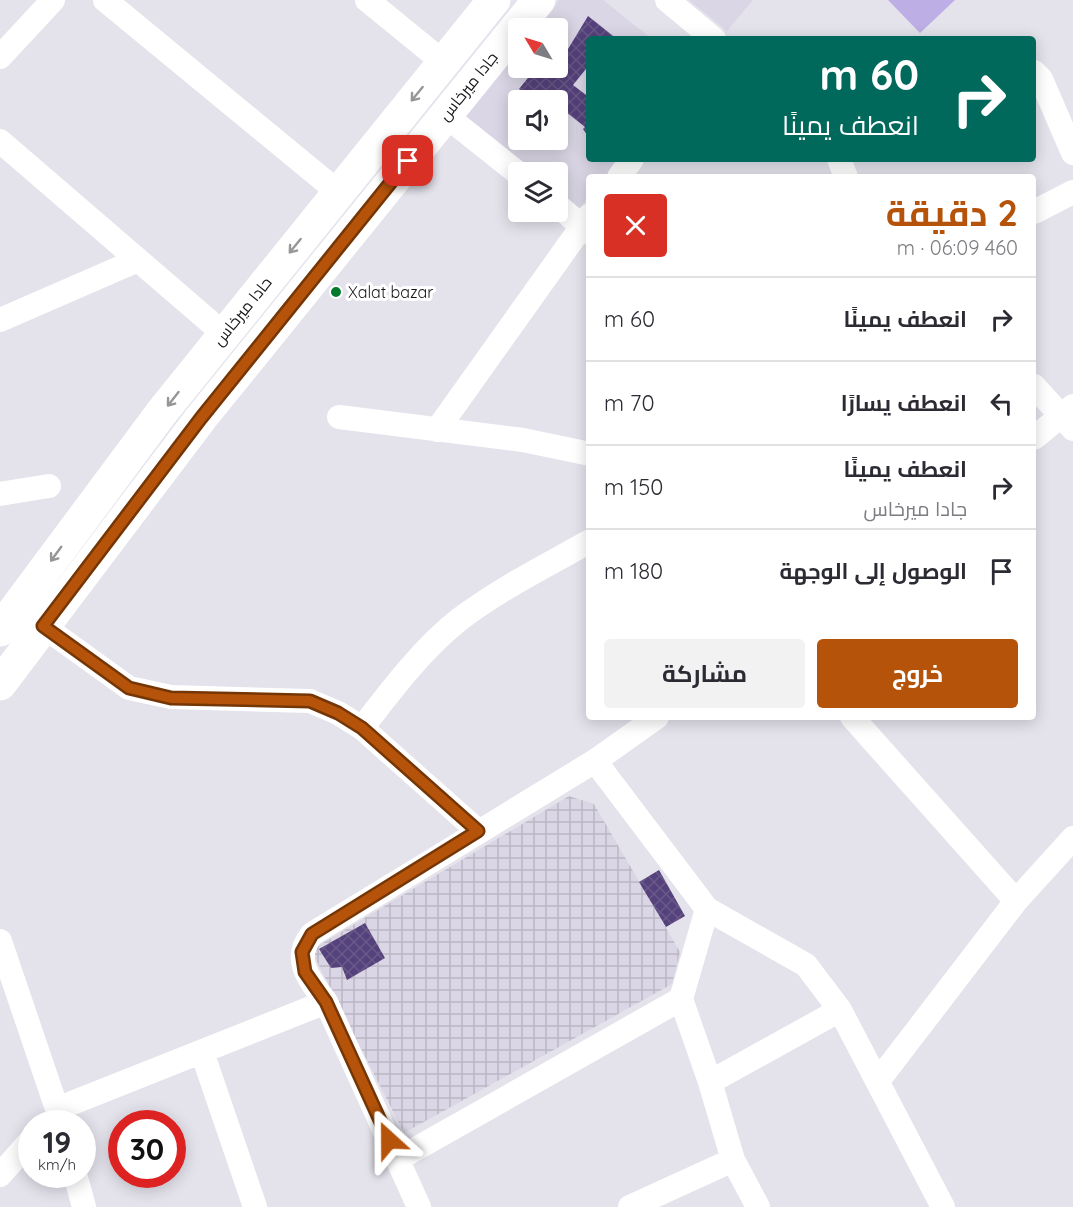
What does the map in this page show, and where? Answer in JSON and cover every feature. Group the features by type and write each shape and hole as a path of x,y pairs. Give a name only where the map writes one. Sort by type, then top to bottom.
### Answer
{"main road":[{"name":"حادا ميرخاس","path":"0,630 224,334 494,0"},
{"name":"جادا ميرخاس","path":"0,684 201,418 539,0"}],"street":[{"path":"0,57 52,0"},
{"path":"105,0 338,192"},
{"path":"367,0 443,62"},
{"path":"667,0 710,36"},
{"path":"1036,74 1041,80 1073,153"},
{"path":"445,115 508,165"},
{"path":"0,141 224,334"},
{"path":"1036,211 1073,192"},
{"path":"568,212 586,223"},
{"path":"437,430 586,225"},
{"path":"0,320 138,260"},
{"path":"1036,388 1069,417 1036,437"},
{"path":"339,417 523,440 586,453"},
{"path":"0,494 49,486"},
{"path":"362,728 403,675 459,620 504,588 586,543"},
{"path":"43,626 129,688 171,698 310,701 362,728 478,831"},
{"path":"418,1207 326,1002 305,972 302,962 305,942 312,934 595,760 653,720"},
{"path":"855,720 1016,901"},
{"path":"595,760 707,909 806,965 840,1010 943,1207"},
{"path":"878,1081 1016,901 1073,838"},
{"path":"707,909 681,999 710,1082 733,1160 758,1207"},
{"path":"0,941 51,1110"},
{"path":"398,1159 681,999"},
{"path":"74,1110 202,1052 326,1002"},
{"path":"710,1082 840,1010"},
{"path":"202,1052 255,1207"},
{"path":"0,1175 18,1154"},
{"path":"630,1207 733,1160"},
{"path":"79,1188 84,1207"}],"shaded area":[{"path":"559,0 603,0 648,36 586,36 586,162 617,162 607,174 586,174 586,200 576,213 568,207 568,162 512,162 461,121 508,63 508,78 568,78 568,18 544,18"},
{"path":"689,0 753,0 727,31"},
{"path":"888,0 955,0 920,33"},
{"path":"569,796 594,804 680,952 672,984 404,1133 311,950"}],"building":[{"path":"588,16 613,36 586,36 586,69 573,85 586,95 586,133 583,129 585,127 568,114 568,90 519,89 528,78 568,78 568,49"},
{"path":"659,870 685,916 666,927 639,882"},
{"path":"365,923 385,958 347,980 342,967 331,968 319,949"}],"place":[{"name":"Xalat bazar","path":"336,292"}],"route":[{"path":"389,1140 326,1002 305,972 302,952 305,942 312,934 478,831 362,728 338,713 310,701 171,698 129,688 43,626 201,418 408,161"}]}
